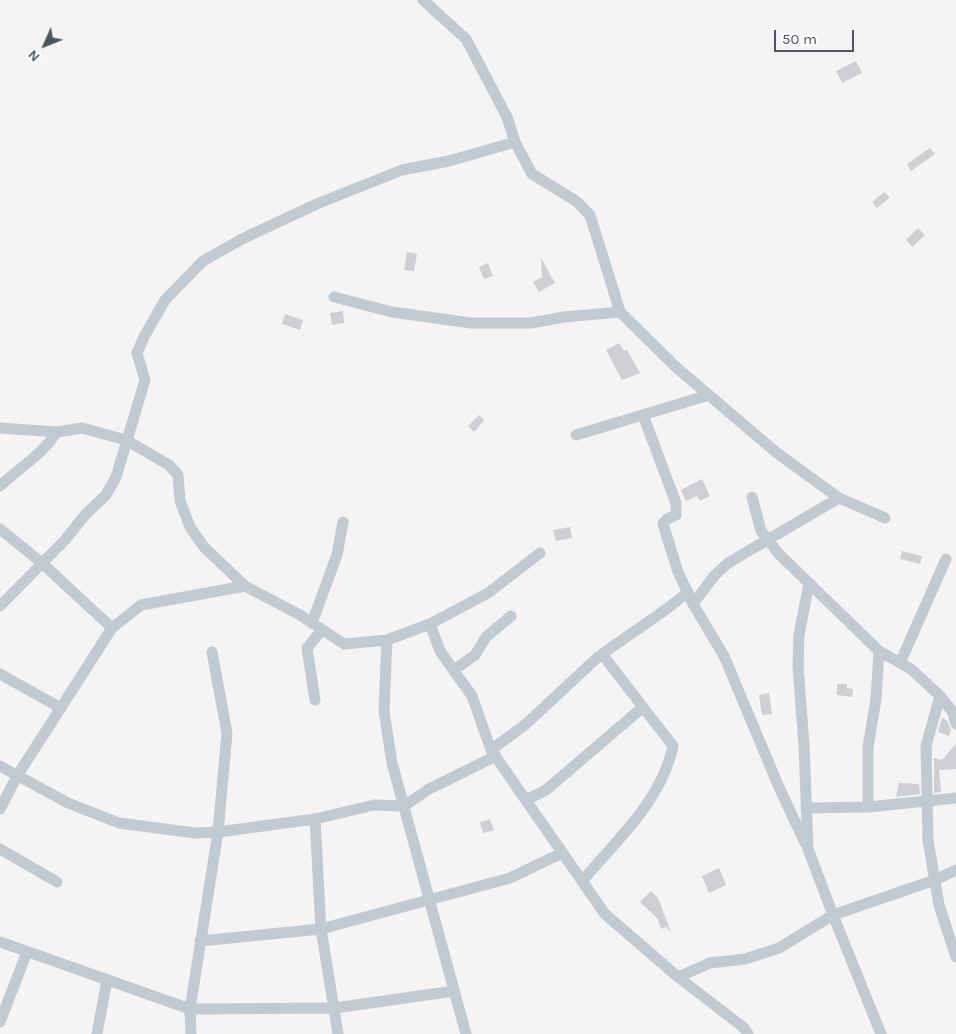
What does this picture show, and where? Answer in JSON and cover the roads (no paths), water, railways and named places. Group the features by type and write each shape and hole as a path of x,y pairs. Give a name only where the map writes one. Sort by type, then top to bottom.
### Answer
{"street":[{"path":"423,0 466,39 506,117 515,142 532,174 576,201 590,215 620,312 677,368 778,453 839,498 885,518"},
{"path":"0,606 106,494 116,477 145,380 137,353 165,300 203,261 244,238 318,203 402,170 449,162 515,142"},
{"path":"334,297 392,312 471,323 531,323 620,312"},
{"path":"576,435 709,395"},
{"path":"643,415 658,460 676,503 676,515 667,519 663,524 678,572 724,656 778,784 808,849 881,1034"},
{"path":"0,428 57,432 82,428 126,440 169,465 178,475 180,501 190,527 204,547 245,586 344,644 386,640 430,624 488,593 540,553"},
{"path":"0,486 27,465 49,444 57,432"},
{"path":"752,497 761,531 768,539 809,583 880,651 911,668 940,696 952,711 956,724"},
{"path":"694,604 714,576 728,562 839,498"},
{"path":"312,624 337,555 343,522"},
{"path":"0,529 42,563 112,628"},
{"path":"900,663 946,559"},
{"path":"808,849 798,666 799,635 809,583"},
{"path":"0,809 17,776 112,628 141,605 245,586"},
{"path":"582,881 654,796 670,761 673,746 602,654 688,592"},
{"path":"454,670 474,655 486,637 511,616"},
{"path":"430,624 440,651 472,696 494,753 605,914 678,977 722,1010 748,1034"},
{"path":"315,700 307,648 322,630"},
{"path":"386,640 384,710 392,763 466,1034"},
{"path":"868,807 868,747 876,699 880,651"},
{"path":"191,1034 190,1009 218,832 228,733 212,652"},
{"path":"0,766 68,803 119,822 195,833 218,832 314,819 374,806 404,806 494,753 598,657"},
{"path":"0,674 61,708"},
{"path":"940,696 926,746 928,840 939,905 956,957"},
{"path":"526,800 546,790 643,707"},
{"path":"806,808 868,807 956,798"},
{"path":"314,819 321,929 338,1034"},
{"path":"0,848 57,882"},
{"path":"200,941 321,929 510,878 562,852"},
{"path":"678,977 710,963 745,959 779,948 833,914 935,880 956,870"},
{"path":"0,942 190,1009 335,1008 454,991"},
{"path":"0,1022 27,952"},
{"path":"97,1034 107,980"}]}
